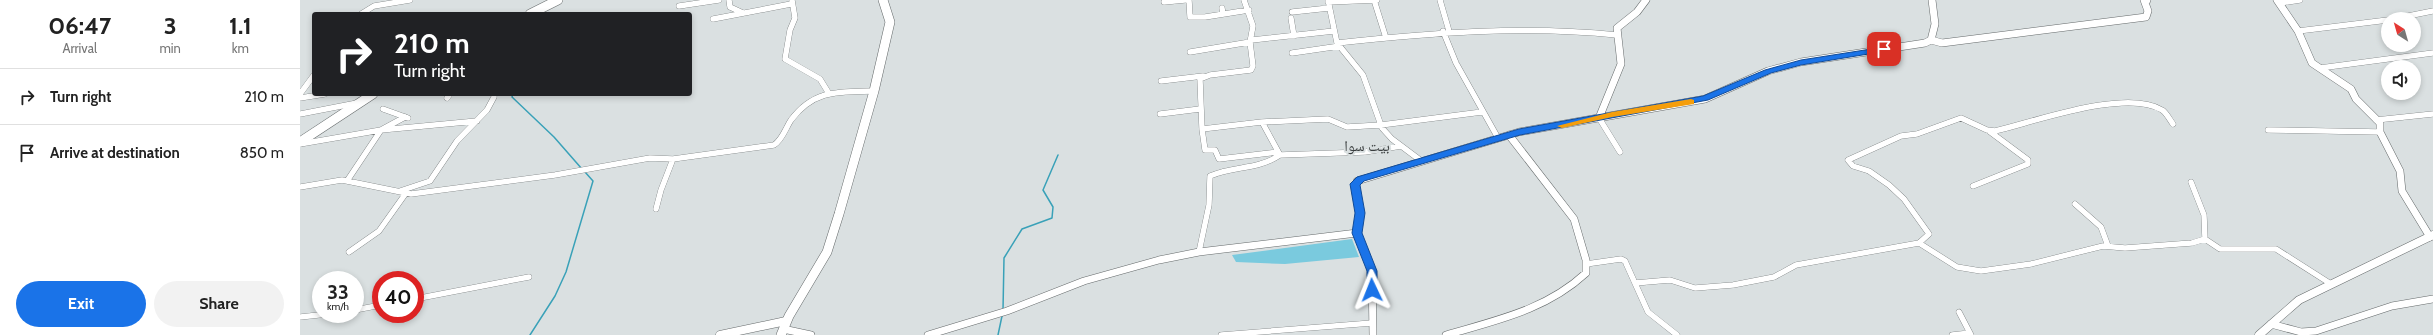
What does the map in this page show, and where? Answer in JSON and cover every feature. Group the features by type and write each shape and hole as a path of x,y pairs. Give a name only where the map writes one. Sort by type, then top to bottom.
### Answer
{"main road":[{"path":"534,12 558,0"},
{"path":"720,335 775,322 783,328 827,252 874,91 890,22 883,0"},
{"path":"300,143 371,96"},
{"path":"2259,335 2299,300 2431,236"}],"street":[{"path":"364,12 374,6 410,0"},
{"path":"679,6 719,0"},
{"path":"729,0 730,7 743,13"},
{"path":"1164,2 1185,0"},
{"path":"1189,0 1190,17 1249,10"},
{"path":"1161,81 1251,70 1253,66 1251,41 1253,26 1249,10 1244,0"},
{"path":"1292,12 1328,3 1375,0 1386,38"},
{"path":"1440,0 1446,31 1456,63 1482,112 1498,138"},
{"path":"1599,118 1621,64 1616,35 1617,28 1637,12 1646,0"},
{"path":"1930,40 1935,24 1932,0"},
{"path":"1373,335 1372,271 1357,233 1360,213 1355,190 1357,181 1420,160 1453,153 1509,135 1705,99 1768,71 1801,62 1930,40 1942,43 2068,25 2132,20 2146,17 2148,11 2144,0 2146,0"},
{"path":"2300,0 2278,2 2298,32 2312,63 2351,89 2356,99 2380,123 2380,132 2400,171 2402,191 2431,236"},
{"path":"713,19 791,2 795,18 790,30 785,59 820,79 828,92"},
{"path":"1328,3 1334,32 1339,44 1363,75 1376,107 1381,125 1401,146 1420,160"},
{"path":"1222,8 1223,14"},
{"path":"2421,13 2433,11"},
{"path":"1291,18 1294,36"},
{"path":"2298,32 2381,21"},
{"path":"1292,53 1339,44 1446,31 1553,28 1616,35"},
{"path":"1190,52 1251,41 1334,32"},
{"path":"2320,68 2433,53"},
{"path":"1205,76 1199,81 1200,110 1205,150 1216,150 1219,158 1279,154 1365,152 1401,146"},
{"path":"300,94 312,79"},
{"path":"300,187 347,181 406,193 555,175 650,158 674,159 774,145 779,143 788,125 809,99 828,92 874,91"},
{"path":"300,98 312,96"},
{"path":"397,191 430,181 457,141 487,110 494,97"},
{"path":"300,114 361,102"},
{"path":"1987,130 1994,131 2042,117 2110,104 2151,104 2161,107 2171,115 2173,124"},
{"path":"347,181 381,130 407,117 383,109"},
{"path":"1160,114 1200,110"},
{"path":"1202,129 1262,122 1328,119 1347,127 1381,125 1482,112"},
{"path":"2376,120 2433,114"},
{"path":"1599,118 1620,152"},
{"path":"1635,283 1670,280 1695,288 1733,285 1774,277 1796,265 1918,243 1929,234 1904,199 1889,185 1869,171 1853,166 1848,160 1901,136 1917,134 1961,118 1970,120 1987,130 2015,149 2028,160 2028,164 1973,186"},
{"path":"300,143 381,130 477,121"},
{"path":"1262,122 1279,154"},
{"path":"2268,130 2380,132"},
{"path":"1446,335 1517,315 1538,306 1580,280 1586,273 1586,264 1576,224 1564,208 1550,197 1512,144 1509,135"},
{"path":"1199,252 1209,205 1210,176 1228,169 1246,169 1266,164 1279,154"},
{"path":"656,209 657,196 664,185 674,159"},
{"path":"2191,182 2204,215 2205,239"},
{"path":"349,252 379,231 406,193"},
{"path":"2075,204 2094,218 2107,234 2108,246"},
{"path":"928,335 1007,311 1095,278 1199,252 1357,233"},
{"path":"1918,243 1957,267 1981,271 2031,264 2108,246 2125,248 2192,243 2205,239"},
{"path":"2205,239 2220,249 2276,249 2331,284"},
{"path":"1586,264 1621,259 1625,261 1648,312 1658,322 1677,335"},
{"path":"424,297 529,277"},
{"path":"2271,324 2301,332 2316,331 2392,306 2433,299"},
{"path":"1952,335 1971,334 1959,312"},
{"path":"300,317 312,316"},
{"path":"1221,335 1372,323"},
{"path":"783,328 811,335"}],"shaded area":[{"path":"1352,239 1359,257 1285,264 1236,262 1232,255"}],"waterway":[{"path":"512,96 554,137 582,169"},
{"path":"1003,310 1004,258 1022,229 1052,218 1053,207 1043,190 1058,155"},
{"path":"530,335 555,296 566,272 593,181 585,172"},
{"path":"998,335 1002,316"}],"slow traffic":[{"path":"1562,126 1612,115 1691,102"}],"district":[{"name":"بيت سوا","path":"1367,146"}],"route":[{"path":"1372,290 1372,271 1357,233 1360,224 1360,213 1357,203 1355,184 1361,179 1420,160 1453,153 1519,132 1578,123 1612,115 1705,99 1717,95 1768,71 1801,62 1884,49"}]}
